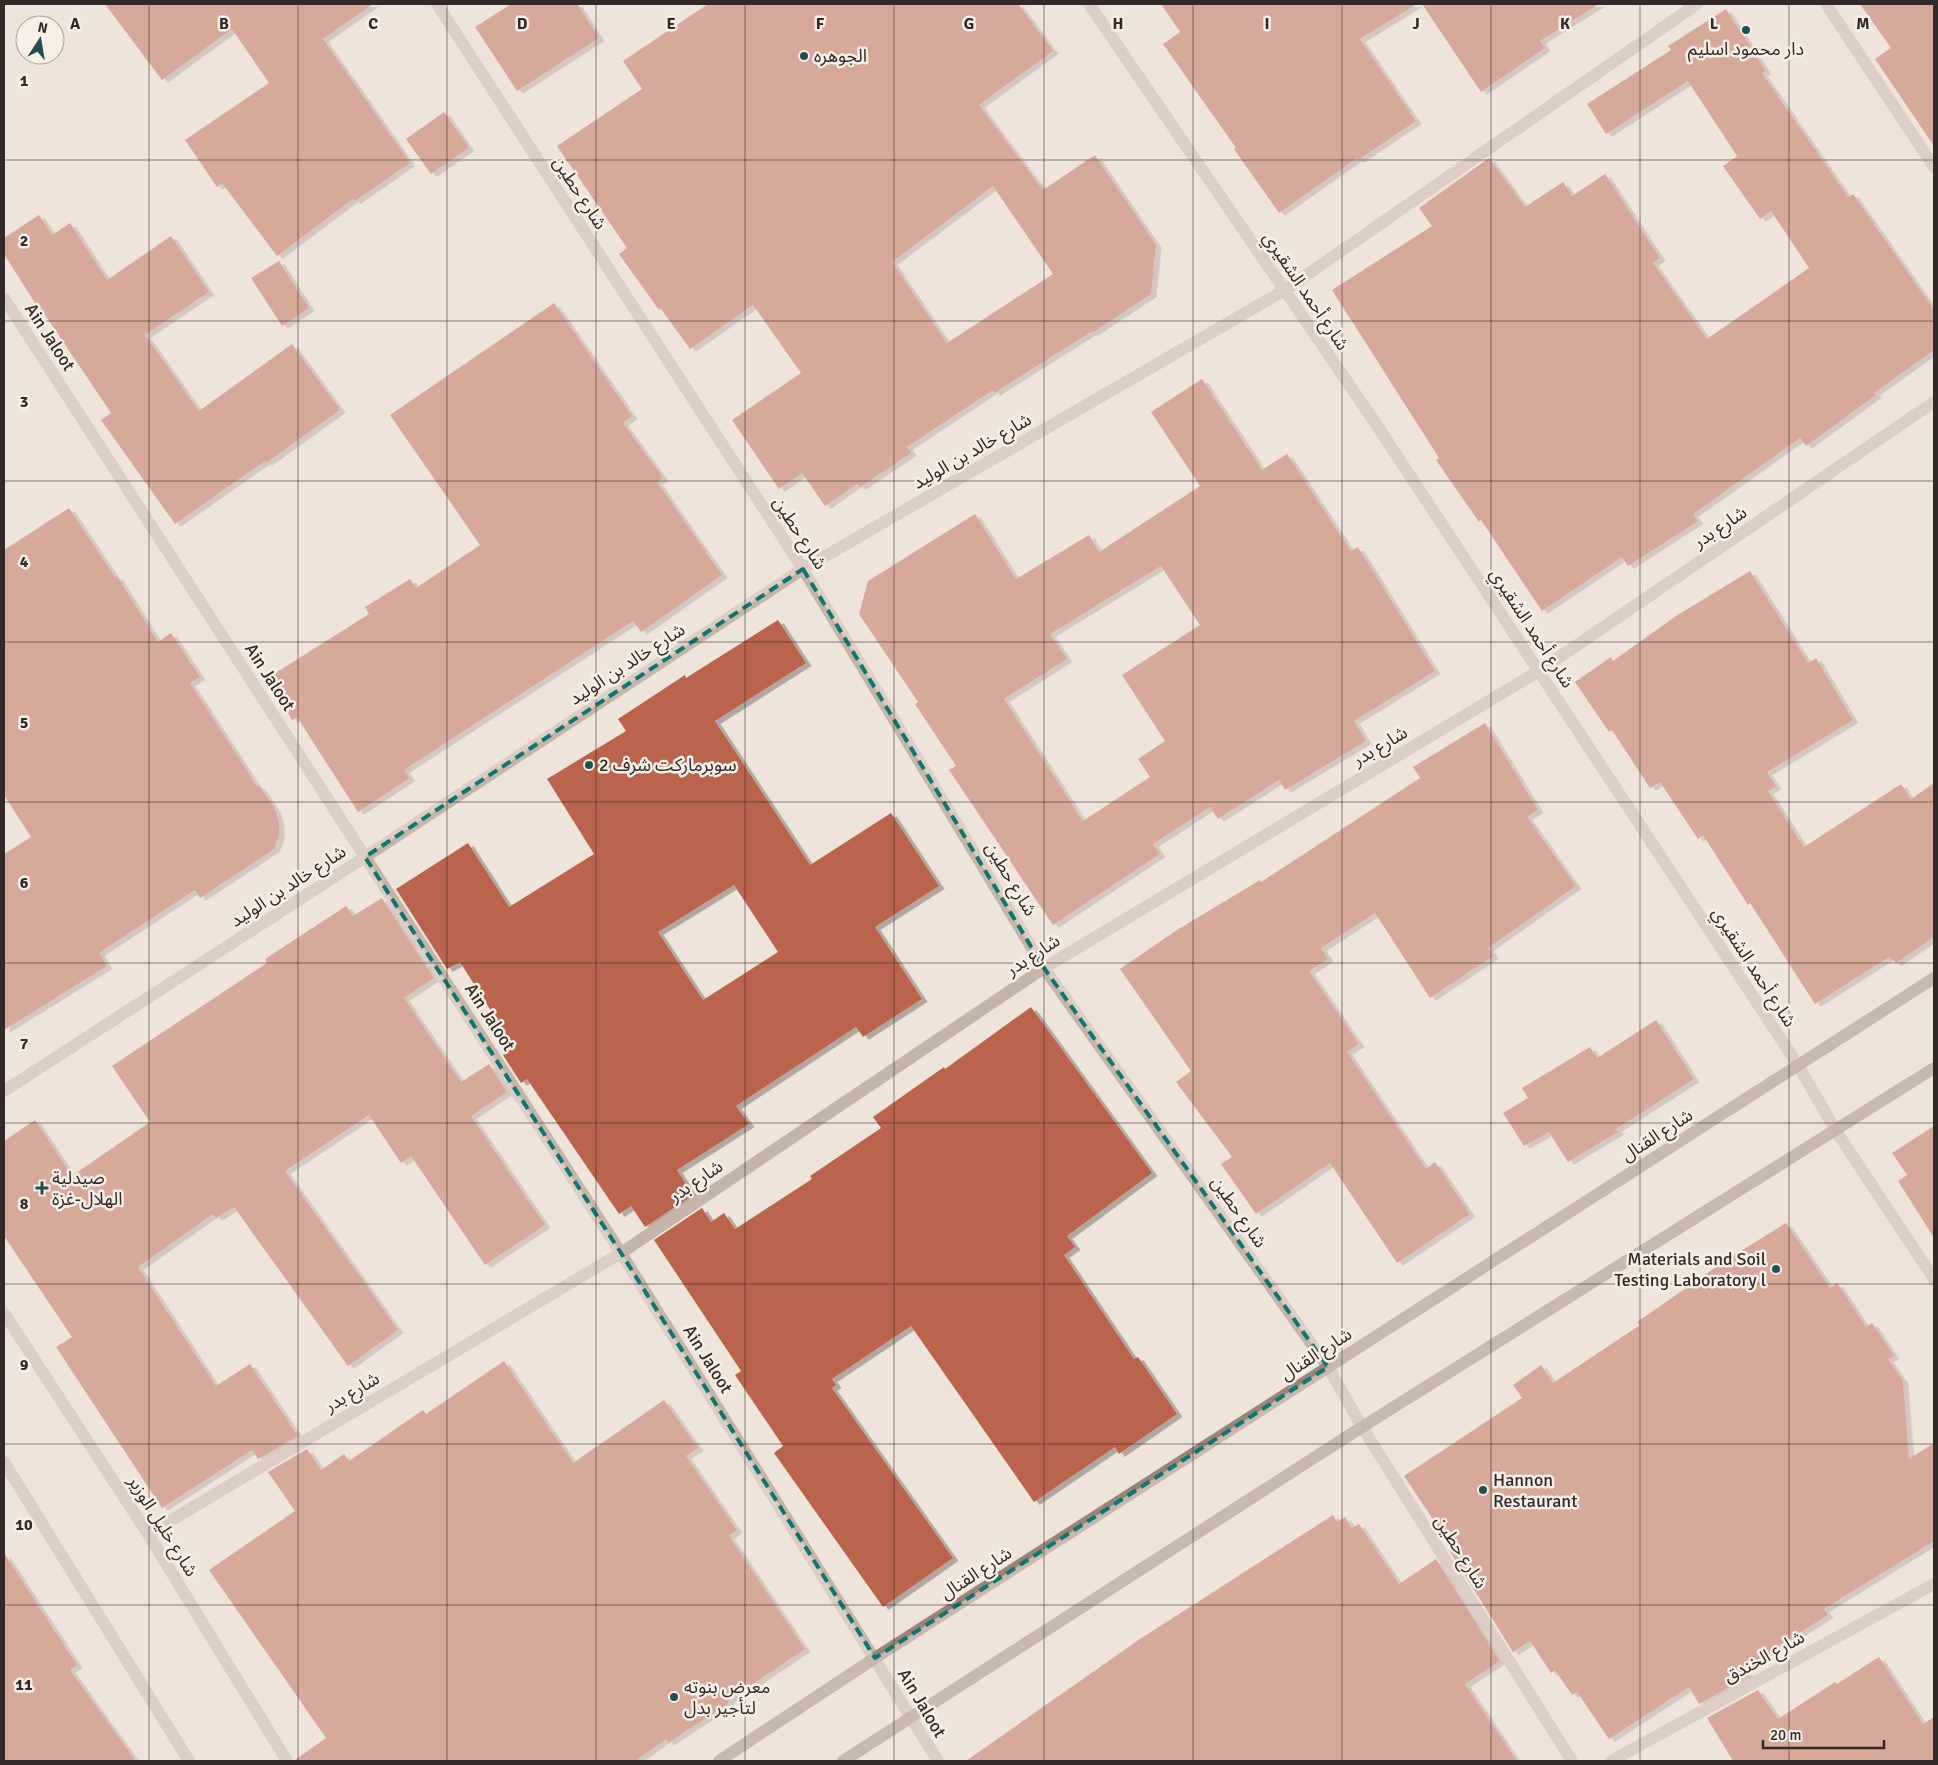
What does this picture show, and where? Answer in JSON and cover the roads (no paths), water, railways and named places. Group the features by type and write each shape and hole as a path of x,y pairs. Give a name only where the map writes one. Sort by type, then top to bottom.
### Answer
{"main road":[{"name":"شارع القنال","path":"719,1761 875,1658 1934,978"},
{"path":"843,1761 1362,1427 1934,1068"}],"street":[{"name":"شارع حطين","path":"437,4 803,569 1044,968 1328,1367 1362,1427 1572,1761"},
{"name":"شارع أحمد الشقيري","path":"1089,4 1376,424 1798,1065 1836,1131 1934,1279"},
{"name":"شارع خالد بن الوليد","path":"4,1091 365,857 803,569 1284,290 1697,4"},
{"path":"1826,4 1934,167"},
{"name":"Ain Jaloot","path":"4,298 621,1252 938,1761"},
{"name":"شارع بدر","path":"148,1534 621,1252 1044,968 1539,671 1934,402"},
{"name":"شارع خليل الوزير","path":"4,1313 148,1534 287,1761"},
{"path":"4,1462 189,1761"},
{"name":"شارع الخندق","path":"1612,1761 1934,1584"}],"place":[{"name":"دار محمود اسليم","path":"1746,30"},
{"name":"الجوهره","path":"804,56"},
{"name":"سوبرماركت شرف 2","path":"589,765"},
{"name":"صيدلية الهلال-غزة","path":"42,1188"},
{"name":"Materials and Soil Testing Laboratory l","path":"1776,1269"},
{"name":"Hannon Restaurant","path":"1483,1490"},
{"name":"معرض بنوته لتأجير بدل","path":"674,1697"}]}
